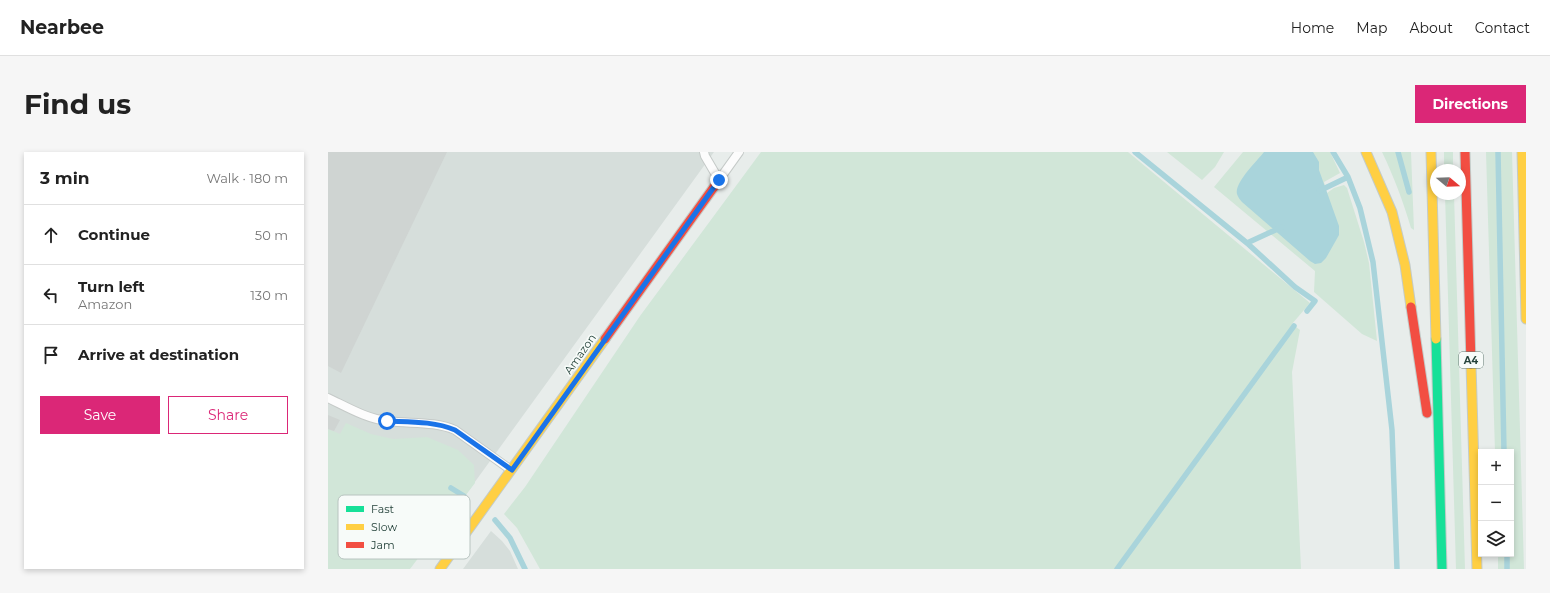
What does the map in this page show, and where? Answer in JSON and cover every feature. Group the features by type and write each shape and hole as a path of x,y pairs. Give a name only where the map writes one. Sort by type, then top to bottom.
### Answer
{"main road":[{"path":"1366,152 1392,212 1405,265 1418,362 1441,503"},
{"path":"1431,152 1442,569"},
{"name":"A4","path":"1465,152 1477,569"},
{"path":"1522,152 1526,319"},
{"name":"Amazon","path":"470,528 719,180"},
{"name":"Amazon","path":"440,569 447,559"}],"lane":[{"name":"Amazon","path":"719,180 739,152"},
{"path":"703,153 719,180"},
{"path":"328,398 368,416 387,421 438,424 448,427 455,430 512,470"}],"shaded area":[{"path":"328,152 714,152 465,495 412,495 328,470"},
{"path":"491,531 510,551 518,569 463,569"}],"green space":[{"path":"761,152 1128,152 1310,303 1292,324 1300,330 1292,372 1301,569 540,569 517,528 504,514 525,487 640,316"},
{"path":"1167,152 1224,152 1215,167 1202,180"},
{"path":"1243,152 1330,152 1340,173 1324,182 1327,193 1334,188 1344,185 1347,188 1369,263 1377,341 1362,334 1314,292 1315,271 1214,187"},
{"path":"1382,152 1411,152 1414,230 1411,228 1398,189"},
{"path":"1444,152 1453,152 1453,164 1444,164"},
{"path":"1486,152 1512,152 1524,569 1498,569 1498,557 1514,557 1514,449 1495,449"},
{"path":"1445,200 1454,200 1465,569 1456,569"},
{"path":"346,423 371,434 393,439 427,437 458,450 474,465 475,483 466,495 338,495 338,559 418,559 410,569 328,569 328,429 340,434"}],"water":[{"path":"1264,152 1313,152 1319,162 1319,170 1339,226 1339,235 1326,258 1321,263 1315,264 1310,261 1242,202 1238,196 1237,189 1242,178"}],"building":[{"path":"328,152 447,152 341,373 328,366"},
{"path":"328,415 340,420 334,431 328,429"}],"waterway":[{"path":"1135,152 1247,243 1295,287 1315,301 1307,311"},
{"path":"1333,152 1348,177 1360,208 1373,262 1392,430 1397,569"},
{"path":"1398,152 1409,192"},
{"path":"1498,152 1504,449"},
{"path":"1319,191 1348,177"},
{"path":"1247,243 1282,227"},
{"path":"1117,569 1294,326"},
{"path":"451,488 462,495"},
{"path":"495,520 510,538 525,569"},
{"path":"1507,557 1507,569"}],"traffic: fast":[{"path":"1436,339 1442,569"}],"traffic: slow":[{"path":"1366,152 1392,212 1405,265 1411,307"},
{"path":"1431,152 1436,339"},
{"path":"1522,152 1526,319"},
{"path":"470,527 605,339"},
{"path":"1471,364 1477,569"},
{"path":"440,569 447,559"}],"traffic: jam":[{"path":"1465,152 1471,364"},
{"path":"605,339 719,180"},
{"path":"1411,307 1427,413"}],"route":[{"path":"387,421 438,424 448,427 455,430 512,470 719,180"}]}
